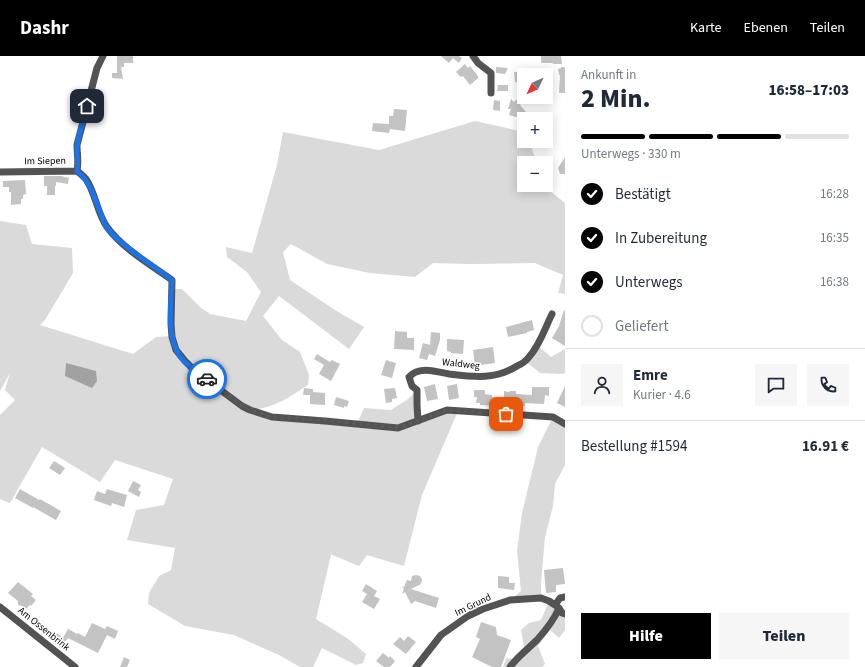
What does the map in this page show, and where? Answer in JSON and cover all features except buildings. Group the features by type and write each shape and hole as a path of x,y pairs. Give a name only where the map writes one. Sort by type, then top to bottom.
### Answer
{"street":[{"path":"77,171 77,145 97,68 103,56"},
{"path":"473,56 478,63 491,73 491,92"},
{"name":"Im Siepen","path":"0,172 77,171 85,179 92,191 104,222 114,236 172,280 171,324 172,336 176,350 195,371 242,406 250,410 272,417 325,420 398,428 447,410 553,417 565,424"},
{"name":"Waldweg","path":"418,421 417,390 412,386 409,377 414,372 424,370 475,377 499,375 509,371 526,361 530,356 552,314"},
{"path":"510,667 552,622 560,598 565,597"},
{"name":"Im Grund","path":"416,667 441,634 468,616 483,609 517,599 541,598 557,606 562,613 565,614"},
{"name":"Am Ossenbrink","path":"0,607 75,667"}],"shaded area":[{"path":"475,121 517,130 517,148 532,148 534,156 517,156 517,192 551,192 565,203 565,294 558,293 563,275 535,263 433,263 415,277 370,273 327,264 291,244 283,252 290,280 364,327 349,349 279,296 263,316 282,340 300,352 309,375 308,385 288,398 275,404 252,410 257,412 357,424 364,408 391,410 408,399 417,390 419,420 447,410 458,411 422,495 404,566 367,555 359,566 330,554 316,619 347,638 366,654 363,663 356,665 322,648 313,667 300,667 279,655 234,635 185,626 148,604 149,593 159,576 171,570 175,548 127,540 136,510 164,505 173,479 115,460 100,482 42,447 10,503 0,499 0,415 15,400 5,390 10,373 0,391 0,221 26,225 32,244 72,248 73,273 45,320 40,325 133,354 156,337 172,336 172,289 182,289 201,308 210,314 246,321 261,292 247,272 227,257 226,247 252,253 277,165 283,132 379,150"},
{"path":"537,345 551,357 565,349 565,373 540,373 525,361"},
{"path":"66,363 96,371 97,381 92,388 65,376"},
{"path":"553,417 565,424 565,465 555,484 553,506 545,537 541,598 510,600 521,591 517,551 522,513 538,447"},
{"path":"549,601 565,614 565,630 559,638 550,630 538,646 545,664 542,667 503,667 506,658 519,660 525,653 521,630 529,623 541,620"}],"way so far":[{"path":"207,379 242,406 272,417 325,420 398,428 447,410 506,414"}],"route":[{"path":"87,106 77,145 77,171 85,179 92,191 106,226 114,236 172,280 171,324 172,336 176,350 195,371 207,379"}]}
